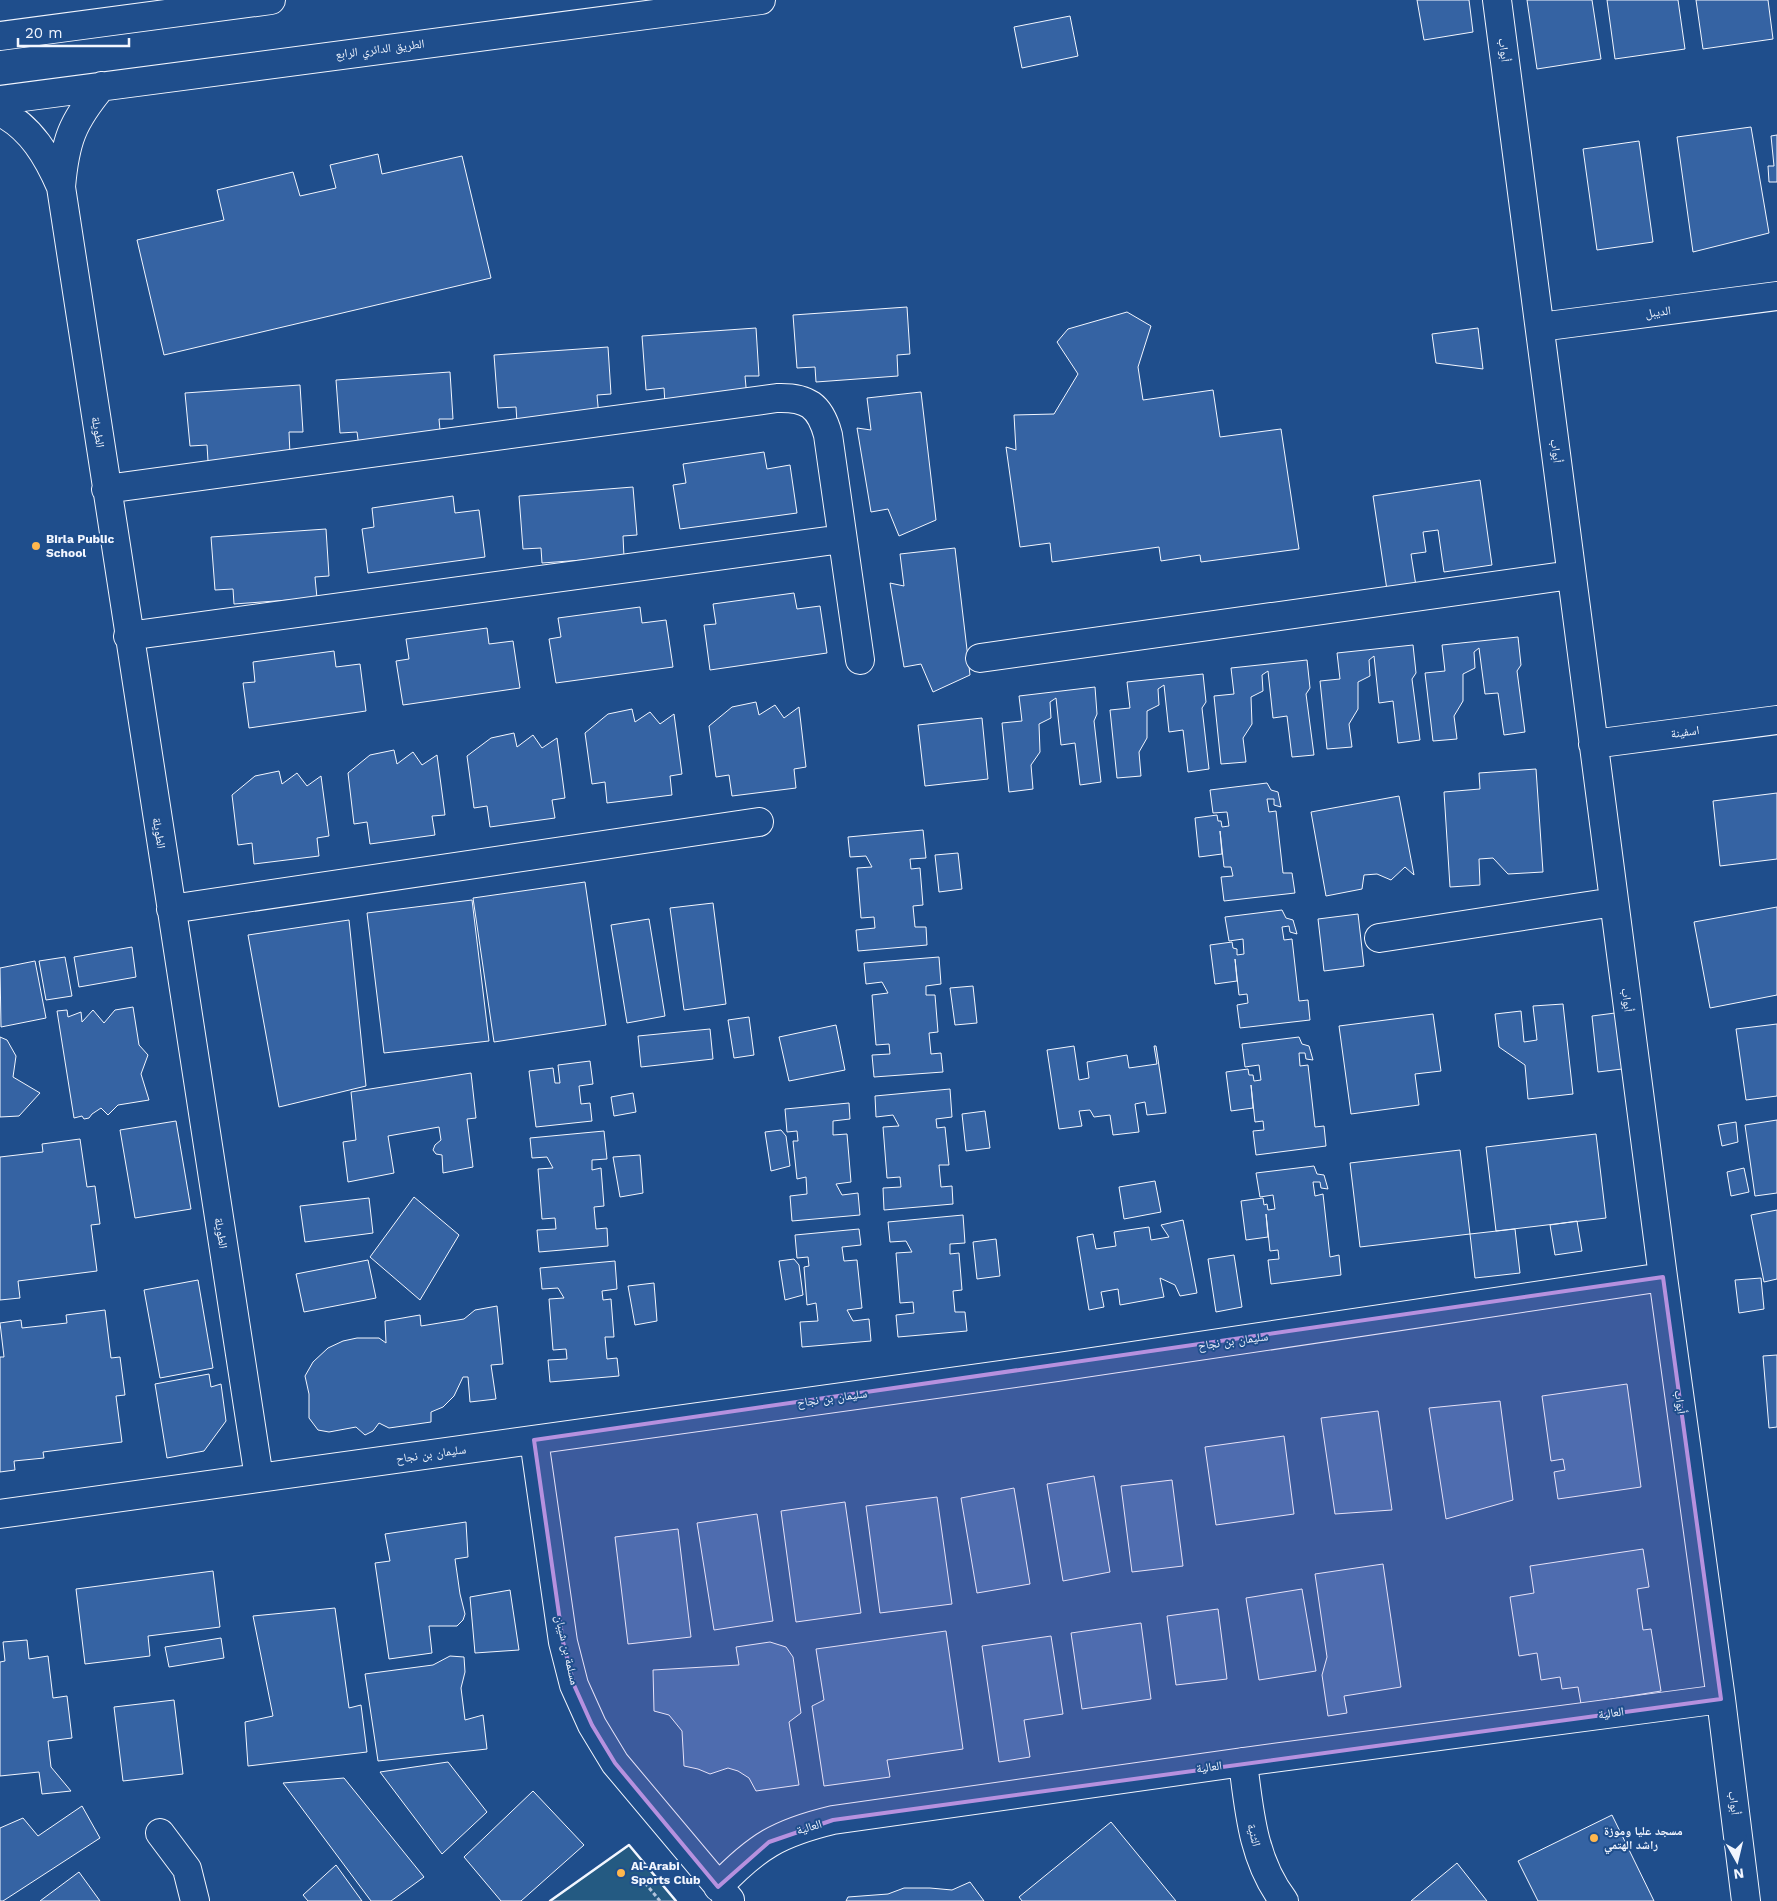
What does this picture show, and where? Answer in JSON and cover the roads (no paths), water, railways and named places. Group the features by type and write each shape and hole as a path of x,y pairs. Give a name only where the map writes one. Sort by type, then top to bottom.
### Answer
{"street":[{"path":"0,36 271,0"},
{"name":"الطريق الدائري الرابع","path":"0,100 761,0"},
{"name":"أبواب","path":"1497,0 1746,1901"},
{"name":"الطويلة","path":"102,86 84,107 71,132 64,159 61,187 128,636 259,1478"},
{"name":"الطويلة","path":"0,112 8,116 31,135 49,159 61,187"},
{"name":"الديبل","path":"1540,327 1777,296"},
{"path":"106,489 795,397 811,404 823,418 828,435 860,660"},
{"path":"128,636 842,538"},
{"path":"980,658 1571,575"},
{"name":"اسفينة","path":"1593,744 1777,720"},
{"path":"171,910 759,822"},
{"path":"1379,938 1614,902"},
{"name":"سليمان بن نجاح","path":"0,1514 1058,1367 1663,1277"},
{"name":"مسلمة بن شيبان","path":"534,1440 563,1642 574,1685 592,1726 615,1763 724,1894"},
{"name":"العالية","path":"724,1894 742,1862 769,1842 800,1828 833,1820 1243,1762 1721,1699"},
{"name":"الثنية","path":"1243,1762 1252,1830 1261,1861 1284,1901"},
{"path":"160,1833 187,1869 195,1901"}],"place":[{"name":"Birla Public School","path":"36,546"},
{"name":"مسجد عليا وموزة راشد الهتمي","path":"1594,1838"},
{"name":"Al-Arabi Sports Club","path":"621,1873"}]}
